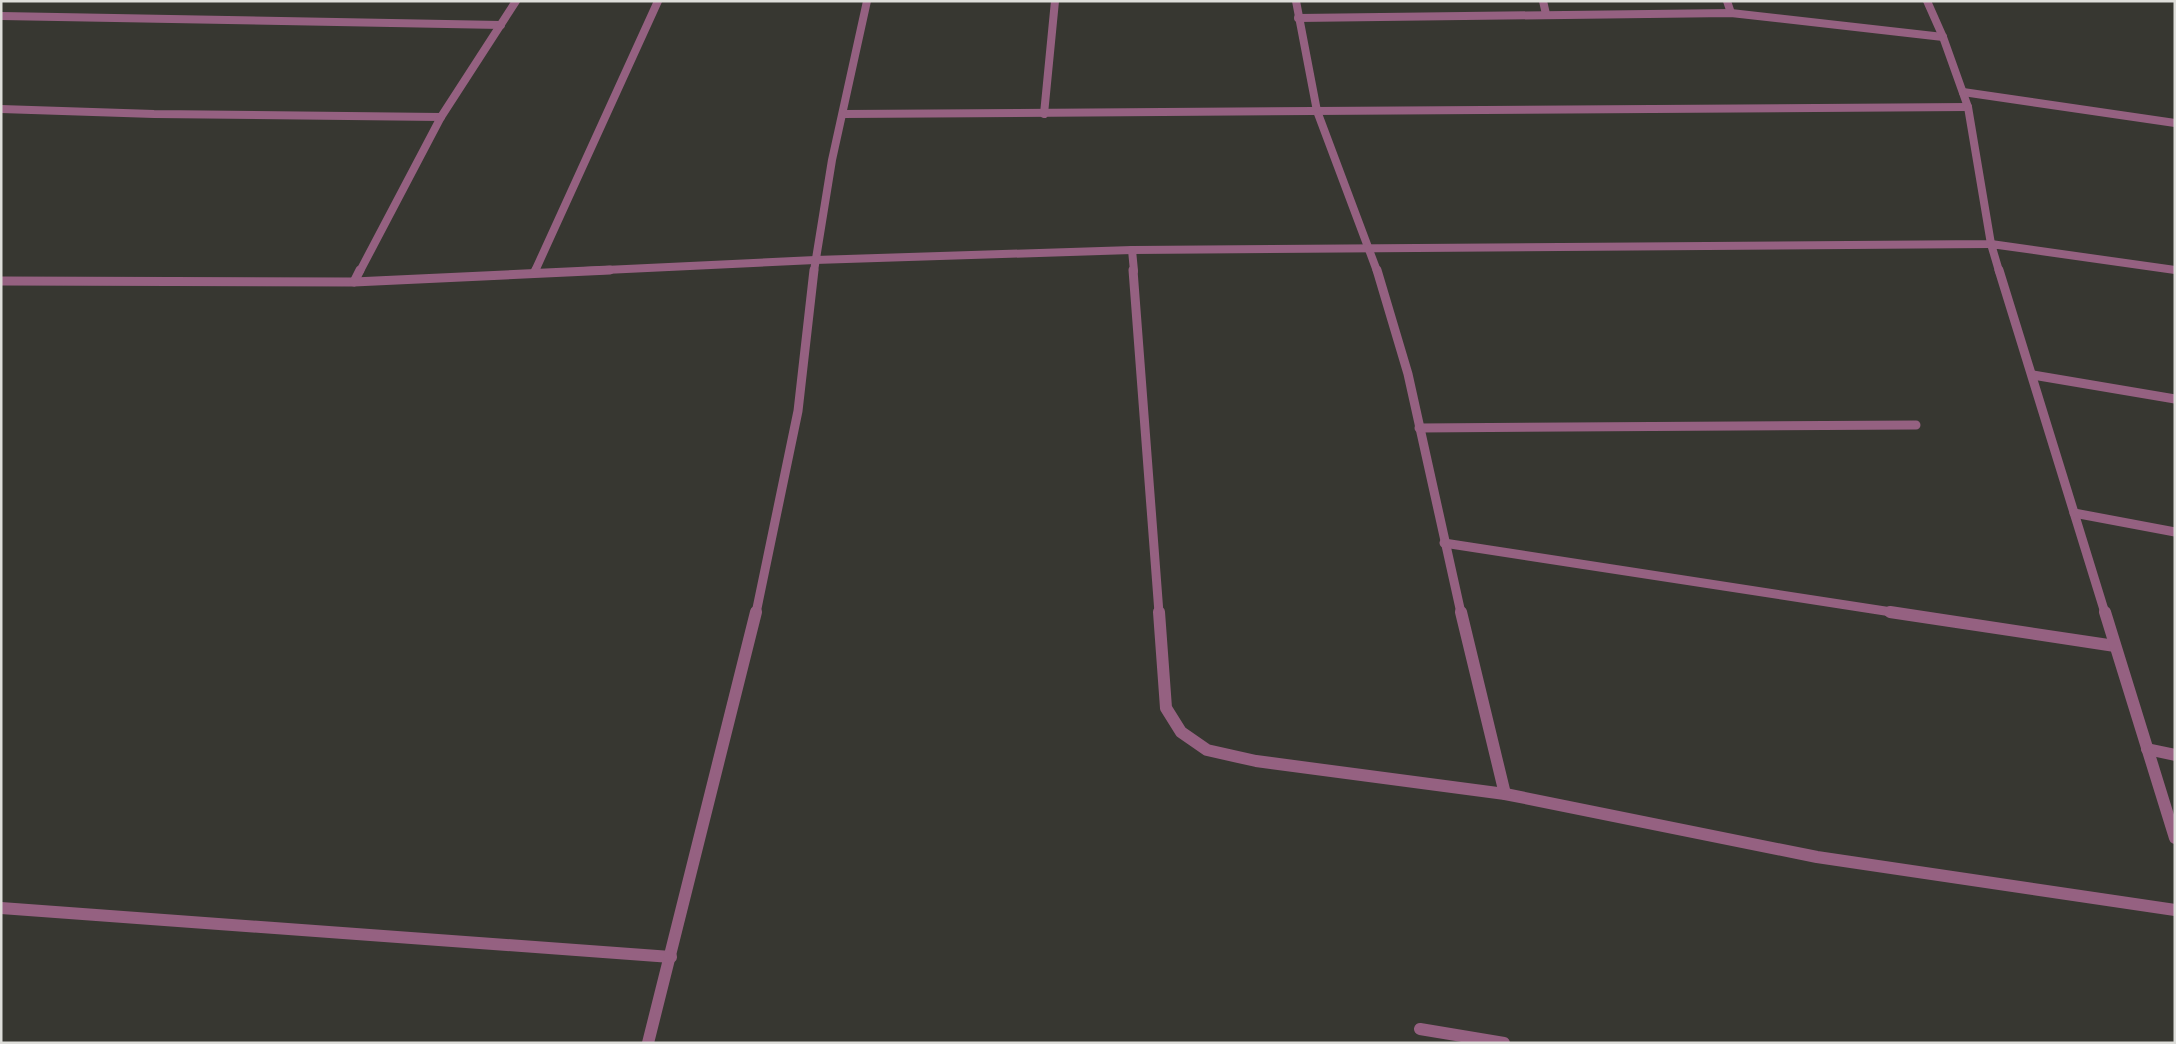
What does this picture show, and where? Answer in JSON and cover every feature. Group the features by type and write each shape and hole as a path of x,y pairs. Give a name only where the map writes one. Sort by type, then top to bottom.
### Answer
{"street":[{"path":"354,282 441,117 516,1"},
{"path":"535,272 658,1"},
{"path":"648,1043 765,576 798,411 815,260 832,160 867,1"},
{"path":"1044,114 1055,1"},
{"path":"1296,1 1317,111 1371,250 1408,374 1444,543 1505,794"},
{"path":"1543,1 1546,14"},
{"path":"1727,1 1732,13"},
{"path":"1927,1 1943,37 1968,107 1991,244 2175,838"},
{"path":"1298,18 1732,13 1943,37"},
{"path":"1,16 501,25"},
{"path":"1963,92 2175,122"},
{"path":"843,114 1968,107"},
{"path":"1,109 154,114 441,117"},
{"path":"1,281 354,282 815,260 1132,250 1371,250 1991,244 2175,270"},
{"path":"1132,250 1166,708 1181,732 1207,750 1256,761 1505,794 1817,857 2175,910"},
{"path":"2033,375 2175,399"},
{"path":"1419,428 1916,425"},
{"path":"2074,513 2175,532"},
{"path":"1444,543 2115,646"},
{"path":"2147,749 2175,755"},
{"path":"1,908 671,957"},
{"path":"1420,1029 1504,1043"}]}
